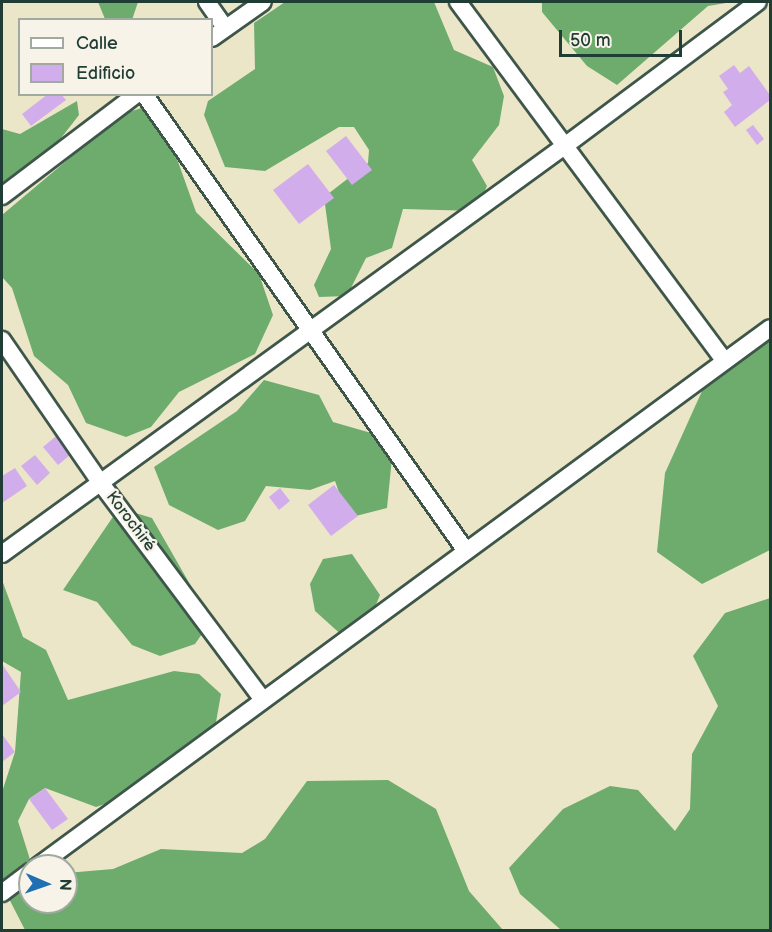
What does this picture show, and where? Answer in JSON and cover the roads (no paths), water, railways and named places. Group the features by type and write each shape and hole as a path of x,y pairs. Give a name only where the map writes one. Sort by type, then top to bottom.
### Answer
{"street":[{"path":"207,2 213,18"},
{"path":"218,33 263,2"},
{"path":"458,2 725,361"},
{"path":"2,554 566,146 758,2"},
{"path":"2,196 134,96"},
{"path":"145,96 466,551"},
{"path":"54,854 771,328"},
{"name":"Korochiré","path":"2,340 100,482 263,700"},
{"path":"2,893 18,881"}]}
